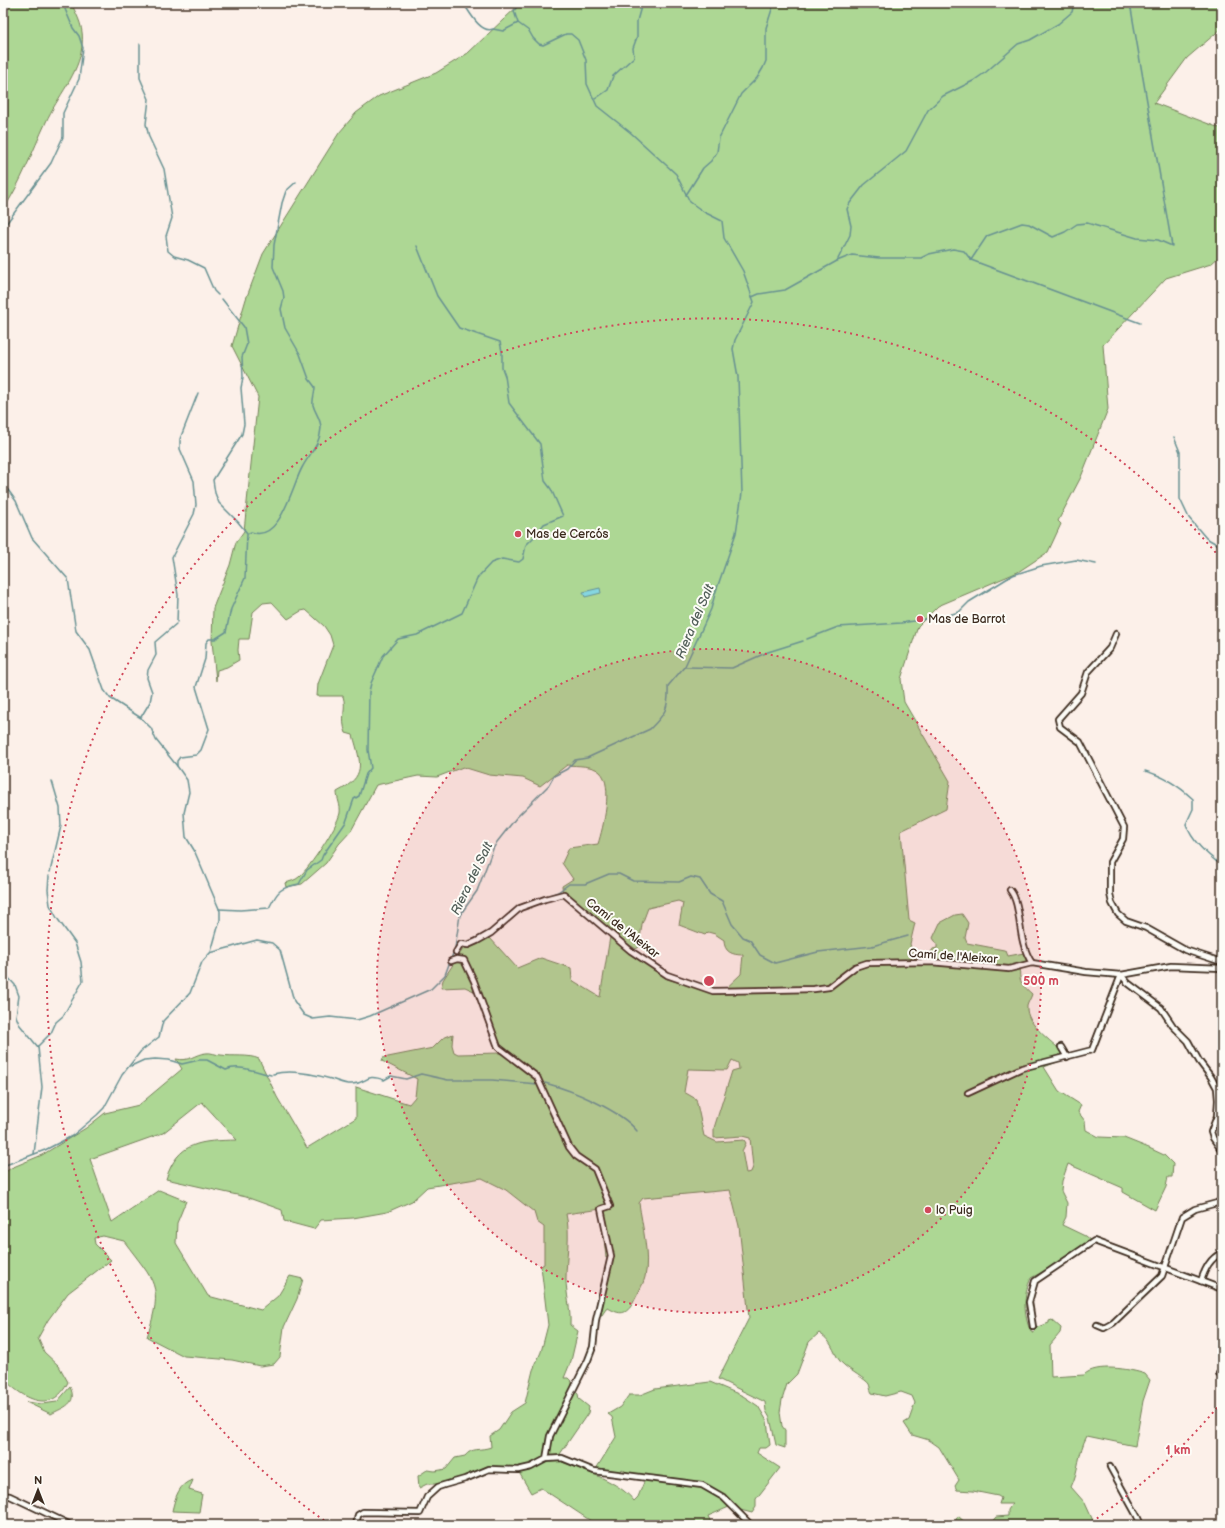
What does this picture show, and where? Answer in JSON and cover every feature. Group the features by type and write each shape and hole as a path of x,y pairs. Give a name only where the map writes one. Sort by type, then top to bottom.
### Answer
{"street":[{"path":"1116,634 1110,648 1088,672 1081,693 1058,719 1060,727 1080,742 1124,827 1123,839 1110,862 1110,894 1112,903 1118,914 1126,921 1146,928 1185,950 1222,962"},
{"path":"1012,890 1015,897 1020,935 1025,953 1032,963"},
{"name":"Camí de l'Aleixar","path":"456,952 462,944 471,944 491,933 520,908 544,899 564,894 631,951 668,975 713,991 814,989 828,987 855,967 867,963 931,962 1009,969 1032,963 1086,972 1121,975 1171,966 1222,968"},
{"path":"451,962 457,959 464,960 474,981 498,1047 537,1077 569,1147 576,1156 594,1169 610,1206 601,1209 611,1256 596,1320 593,1347 550,1436 546,1459"},
{"path":"968,1093 1022,1068 1092,1050 1121,975 1128,983 1161,1008 1173,1026 1188,1041 1217,1088 1217,1116 1211,1132 1213,1138 1222,1151"},
{"path":"1060,1047 1067,1057"},
{"path":"1217,1116 1222,1111"},
{"path":"1097,1325 1104,1328 1113,1323 1162,1276 1166,1268 1182,1217 1195,1209 1217,1203 1222,1199"},
{"path":"1032,1327 1029,1302 1035,1281 1094,1241 1222,1289"},
{"path":"1201,1280 1209,1263 1217,1255 1222,1253"},
{"path":"356,1525 358,1515 362,1512 420,1513 427,1497 438,1487 479,1474 489,1469 518,1470 531,1467 546,1459 562,1458 594,1472 702,1486 723,1497 751,1525"},
{"path":"1110,1467 1141,1525"},
{"path":"3,1495 10,1496 71,1525"}],"green space":[{"path":"3,3 71,3 80,24 82,46 77,66 51,113 21,178 3,210"},
{"path":"521,3 1222,3 1222,28 1187,58 1154,103 1222,129 1222,254 1211,264 1166,278 1103,345 1108,409 1081,477 1058,521 1061,524 1048,552 1018,572 938,606 918,626 901,679 904,702 950,781 946,809 901,831 909,920 915,923 910,944 914,958 929,955 933,949 937,948 937,944 933,938 940,923 955,915 962,914 968,923 965,938 967,943 1004,950 1008,956 1024,953 1028,960 1020,965 1020,979 1032,994 1027,1006 1028,1013 1031,1020 1042,1034 1068,1058 1044,1067 1059,1091 1081,1105 1078,1112 1085,1121 1086,1130 1099,1137 1124,1138 1164,1155 1173,1164 1172,1177 1168,1177 1166,1187 1155,1210 1123,1192 1123,1188 1068,1164 1062,1181 1061,1191 1067,1203 1066,1217 1062,1225 1085,1236 1091,1241 1061,1262 1031,1278 1026,1291 1025,1312 1031,1332 1034,1333 1036,1328 1049,1323 1049,1321 1052,1320 1061,1328 1060,1333 1050,1345 1051,1377 1084,1375 1089,1371 1096,1369 1113,1368 1131,1370 1145,1374 1150,1380 1143,1401 1135,1446 1087,1436 1084,1442 1076,1475 1071,1487 1085,1503 1095,1525 989,1525 996,1517 1008,1516 1008,1510 1012,1504 999,1504 1001,1498 998,1496 973,1491 957,1490 955,1486 959,1480 939,1447 929,1440 912,1435 904,1423 909,1420 915,1403 912,1396 901,1392 885,1396 872,1393 868,1382 840,1362 831,1345 819,1333 809,1342 797,1374 787,1384 780,1412 782,1426 785,1430 785,1448 776,1445 770,1418 766,1411 765,1402 718,1379 749,1318 739,1226 730,1190 643,1198 639,1203 647,1260 645,1277 633,1303 628,1310 622,1313 608,1308 602,1315 599,1314 609,1256 606,1258 601,1209 566,1214 568,1238 566,1279 570,1325 578,1331 571,1361 564,1378 568,1378 572,1382 572,1388 578,1394 579,1399 589,1407 588,1413 560,1454 562,1462 611,1482 628,1494 634,1501 638,1497 646,1477 628,1473 622,1469 620,1473 596,1469 616,1437 612,1417 608,1414 620,1407 629,1395 640,1395 655,1389 710,1382 743,1396 758,1406 767,1421 770,1445 766,1448 759,1448 757,1453 780,1468 756,1499 756,1507 752,1513 729,1507 708,1516 712,1525 597,1525 541,1488 531,1493 517,1469 489,1468 441,1484 427,1484 419,1488 418,1476 427,1470 435,1471 446,1469 455,1458 465,1456 473,1450 491,1447 490,1436 499,1430 511,1412 525,1403 533,1370 541,1352 548,1325 541,1266 544,1264 544,1227 537,1222 534,1212 506,1190 482,1178 427,1187 412,1201 387,1212 353,1218 321,1220 314,1229 284,1221 282,1210 246,1197 166,1179 171,1166 184,1150 192,1146 212,1141 237,1140 202,1102 163,1133 90,1159 112,1222 159,1190 186,1201 177,1223 176,1243 208,1296 261,1310 278,1296 290,1276 303,1279 297,1299 284,1327 280,1357 274,1364 260,1366 232,1360 184,1356 147,1337 155,1306 154,1285 143,1266 124,1241 103,1236 94,1238 95,1244 111,1260 68,1293 48,1320 38,1338 44,1352 59,1366 68,1382 61,1392 54,1399 45,1401 37,1400 19,1392 3,1378 3,1174 11,1168 42,1155 86,1128 105,1113 139,1105 182,1069 176,1059 188,1059 208,1053 226,1056 255,1057 259,1059 277,1097 307,1148 356,1118 356,1087 409,1104 415,1097 417,1079 382,1061 383,1058 433,1048 443,1038 453,1034 452,1045 454,1052 458,1054 500,1053 476,992 465,987 441,988 443,980 463,949 490,938 517,968 541,958 571,968 572,980 600,997 610,937 667,979 720,994 741,974 743,955 729,952 725,947 724,940 715,934 708,932 705,935 679,925 683,903 678,901 648,908 642,924 639,947 636,949 613,934 563,893 562,886 573,879 562,863 569,848 598,844 605,818 607,796 604,778 600,772 589,767 567,765 540,786 523,778 489,775 463,767 437,777 418,776 376,785 351,831 339,844 326,863 302,884 286,887 285,883 296,879 304,872 329,837 340,813 337,792 353,780 357,775 359,768 358,754 353,735 346,733 344,728 343,696 317,696 318,684 333,645 330,635 324,626 306,610 301,611 288,619 272,602 263,603 253,612 249,639 239,639 239,660 227,667 217,670 216,681 212,641 213,608 230,565 236,542 244,531 258,397 232,346 246,299 263,254 339,133 356,113 379,96 436,73 468,53","holes":["732,1060 738,1063 739,1069 732,1071 714,1128 714,1138 742,1136 750,1138 753,1167 751,1172 746,1173 742,1151 746,1143 744,1140 717,1142 704,1136 696,1099 684,1092 688,1069 727,1070"]},
{"path":"70,1387 72,1393 71,1401 65,1407 51,1414 26,1402 42,1404 57,1402"},
{"path":"193,1480 189,1490 202,1494 199,1512 172,1511 178,1492 184,1484"},
{"path":"958,1516 968,1525 953,1525"}],"water":[{"path":"600,588 601,593 585,597 583,592"}],"waterway":[{"path":"446,3 450,5 464,4 476,22 480,26 489,30 493,29 503,31 518,23"},
{"name":"Riera del Salt","path":"3,1166 45,1150 72,1136 104,1108 122,1075 141,1051 159,1037 163,1021 190,993 202,962 210,953 257,940 272,943 280,950 294,1001 304,1015 313,1019 330,1017 357,1020 370,1016 431,989 445,975 455,948 460,915 477,891 497,842 516,818 549,785 554,776 567,769 575,760 587,758 650,729 655,724 663,715 667,706 668,686 685,666 711,609 736,533 742,493 738,377 733,349 735,340 754,302 743,271 724,238 722,221 704,212 690,202 676,174 631,133 597,106 587,84 586,60 578,40 571,34 566,34 543,45 539,44 529,31 518,23 514,11 519,3"},
{"path":"595,99 608,90 613,76 634,57 633,48 637,37 637,21 642,3"},
{"path":"686,195 703,168 711,161 717,152 719,138 741,94 757,78 763,68 766,61 766,28 774,3"},
{"path":"752,297 759,294 785,290 837,261 850,235 851,226 847,209 850,203 864,185 906,151 928,110 943,96 973,81 986,72 1018,44 1030,40 1058,24 1072,12 1074,3"},
{"path":"837,261 852,255 879,258 921,258 929,254 953,249 964,251 971,260 987,236 1022,223 1029,224 1053,237 1065,232 1077,224 1087,223 1137,238 1158,240 1172,246 1130,3"},
{"path":"3,228 51,163 63,137 63,113 79,79 83,48 79,36 73,28 65,9"},
{"path":"140,44 140,78 149,99 146,124 149,137 164,169 172,218 166,236 168,251 174,256 188,260 204,268 214,291 218,295"},
{"path":"211,952 220,920 220,911 194,850 186,837 184,813 189,792 187,780 177,766 177,761 180,757 196,755 201,750 209,729 196,687 205,659 206,643 209,639 215,639 226,632 231,609 245,578 247,534 251,532 261,533 270,529 278,521 290,498 299,474 319,439 321,428 320,422 313,405 315,387 309,379 300,354 285,328 281,309 284,298 283,291 273,267 274,245 282,203 286,191 296,182"},
{"path":"219,909 240,910 269,908 280,891 299,884 307,870 321,860 346,822 354,799 359,796 366,774 371,768 368,750 369,692 371,683 383,656 398,639 417,635 462,613 478,577 491,563 502,559 519,562 523,559 526,545 544,524 563,516 551,489 545,481 540,444 509,403 505,376 502,368 502,351 500,342 459,328 437,296 417,246"},
{"path":"971,260 1140,323"},
{"path":"222,299 244,327 247,344 242,357 243,377 241,388 244,424 242,434 213,480 215,493 219,503 247,533"},
{"path":"177,622 178,595 172,557 194,514 196,505 194,481 180,449 180,439 198,393"},
{"path":"1174,437 1180,452 1180,499 1189,518 1206,538 1222,547"},
{"path":"3,483 16,501 32,538 68,579 76,631 90,650 104,690 110,698 141,718 151,728 156,740 177,766"},
{"path":"807,639 838,627 901,623 945,616 959,612 969,602 1013,575 1041,566 1076,560 1096,564"},
{"path":"141,717 150,702 152,692 147,678 148,670 156,655 155,642 176,624"},
{"path":"686,667 732,668 768,652 803,641"},
{"path":"1145,771 1170,782 1182,789 1193,799 1193,809 1186,824 1196,842 1222,866"},
{"path":"50,872 61,826 60,808 52,781"},
{"path":"522,905 558,892 569,884 585,884 609,874 619,874 633,881 679,882 691,877 700,879 710,894 722,901 732,924 743,937 750,940 760,955 775,963 818,952 872,946 908,936"},
{"path":"38,1046 51,1033 56,1022 63,1016 83,981 81,962 75,943 57,918 50,905 48,890 49,876"},
{"path":"505,919 515,909"},
{"path":"3,972 15,985 19,996 16,1016 19,1024 38,1047 42,1087 34,1154"},
{"path":"131,1066 144,1060 155,1059 169,1060 182,1064 199,1060 207,1060 226,1070 231,1068 242,1068 271,1075"},
{"path":"273,1074 287,1072 302,1073 317,1075 350,1084 361,1082 370,1078 384,1080 391,1076 406,1079 421,1074 448,1080 492,1080 538,1084"},
{"path":"545,1083 568,1090 608,1108 629,1123 637,1131"}],"place":[{"name":"Mas de Cercós","path":"518,534"},
{"name":"Mas de Barrot","path":"920,619"},
{"name":"lo Puig","path":"928,1210"}]}
